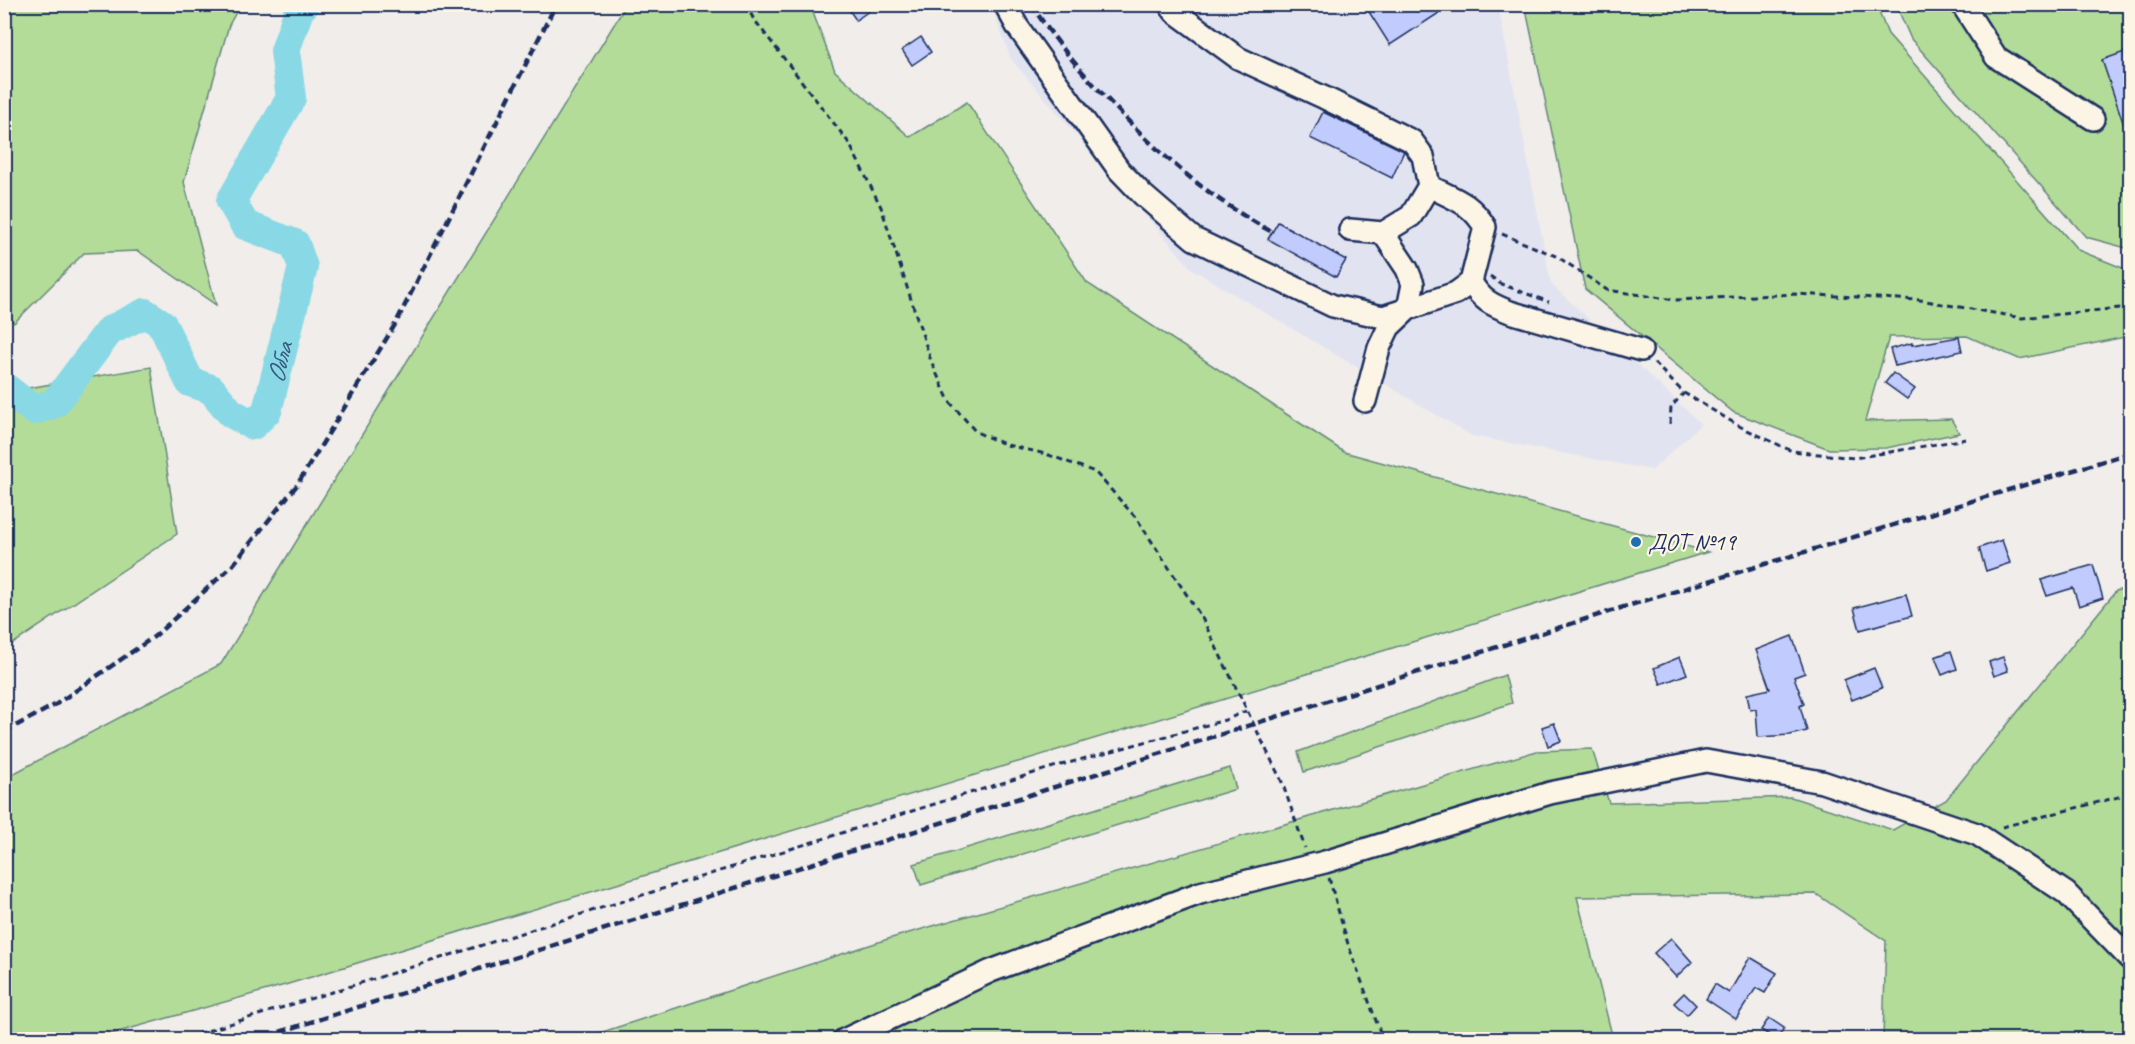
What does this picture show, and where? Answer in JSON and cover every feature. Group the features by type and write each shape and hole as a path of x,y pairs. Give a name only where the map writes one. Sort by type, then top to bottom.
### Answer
{"street":[{"path":"1005,4 1017,26 1119,170 1143,195 1194,239 1333,306 1383,317 1456,293 1471,282 1485,227 1476,212 1467,205 1429,186"},
{"path":"1168,4 1175,12 1238,58 1412,141 1424,156 1429,186 1411,216 1383,233 1350,230"},
{"path":"1962,4 1996,57 2093,119"},
{"path":"1365,400 1379,348 1389,327 1408,309 1413,284 1407,269 1383,233"},
{"path":"1471,282 1478,294 1490,305 1641,350"},
{"path":"844,1040 888,1030 991,971 1200,893 1318,863 1550,793 1706,761 1822,782 1977,834 2066,893 2130,959"}],"path":[{"path":"746,4 753,18 849,143 881,207 931,362 949,401 976,432 1007,445 1046,454 1095,472 1137,519 1202,618 1282,782 1318,863 1383,1040"},
{"path":"1485,227 1558,257 1607,290 1675,300 1794,294 1920,300 2022,318 2130,307"},
{"path":"1478,256 1490,275 1501,284 1558,306"},
{"path":"1641,350 1684,393 1741,427 1792,451 1854,458 1966,439"},
{"path":"1670,424 1671,407 1684,393"},
{"path":"178,1040 1039,771 1225,720 1246,711"},
{"path":"1977,834 2130,794"}],"shaded area":[{"path":"991,5 1498,5 1551,284 1701,424 1652,470 1472,436 1192,269 1011,59"}],"green space":[{"path":"4,5 240,5 229,25 184,182 216,305 138,251 84,253 14,323 5,313"},
{"path":"626,5 812,5 835,71 910,137 967,102 1087,283 1344,452 1708,552 285,985 93,1039 5,1039 5,778 221,664"},
{"path":"1525,5 1876,5 1888,34 2078,250 2130,271 2130,336 2019,359 1967,336 1889,337 1865,421 1951,419 1959,433 1886,448 1829,449 1733,412 1585,289"},
{"path":"1896,5 2130,5 2130,249 2086,237 1911,39"},
{"path":"151,367 177,534 5,649 5,392"},
{"path":"2130,587 2130,1039 1883,1039 1886,941 1816,894 1577,897 1613,1039 578,1040 888,939 1537,751 1592,749 1609,803 1791,797 1893,830 1946,800 2116,591"},
{"path":"1505,675 1512,703 1304,772 1298,752"},
{"path":"1230,768 1236,789 921,885 914,864"}],"building":[{"path":"845,4 879,4 856,20"},
{"path":"1364,4 1434,4 1439,13 1390,45"},
{"path":"921,37 931,52 912,65 902,50"},
{"path":"2130,50 2130,136 2128,137 2102,60"},
{"path":"1323,112 1404,151 1392,178 1310,138"},
{"path":"1278,222 1346,260 1336,277 1268,239"},
{"path":"1959,337 1962,351 1895,366 1890,349 1912,343 1912,345"},
{"path":"1893,373 1915,389 1907,399 1885,383"},
{"path":"2002,540 2010,563 1986,571 1979,548"},
{"path":"2093,565 2103,598 2079,606 2073,588 2047,596 2041,580"},
{"path":"1906,594 1912,616 1860,630 1854,608"},
{"path":"1792,636 1805,673 1794,677 1804,704 1800,706 1807,731 1790,735 1758,737 1756,709 1750,710 1747,694 1770,689 1756,650"},
{"path":"1951,651 1957,669 1942,675 1935,657"},
{"path":"1680,657 1687,674 1661,684 1654,668"},
{"path":"2003,657 2008,671 1994,676 1989,662"},
{"path":"1874,668 1882,688 1852,700 1844,680"},
{"path":"1554,723 1561,741 1548,746 1542,727"},
{"path":"1671,938 1692,962 1676,977 1654,953"},
{"path":"1750,957 1777,973 1765,993 1756,988 1736,1019 1706,999 1715,984 1729,993"},
{"path":"1684,993 1696,1005 1687,1015 1674,1003"},
{"path":"1769,1018 1784,1028 1777,1040 1761,1030"}],"waterway":[{"name":"Обла","path":"4,387 34,410 55,403 109,331 145,313 162,324 190,382 211,389 231,413 253,425 267,411 303,267 295,244 245,225 231,201 291,98 285,51 299,10 305,4"}],"railway":[{"path":"4,732 55,705 155,636 232,566 297,485 396,323 556,4"},
{"path":"1031,4 1079,68 1168,159 1227,205 1272,232"},
{"path":"254,1040 1624,607 2130,453"}],"place":[{"name":"ДОТ №19","path":"1636,542"}]}
